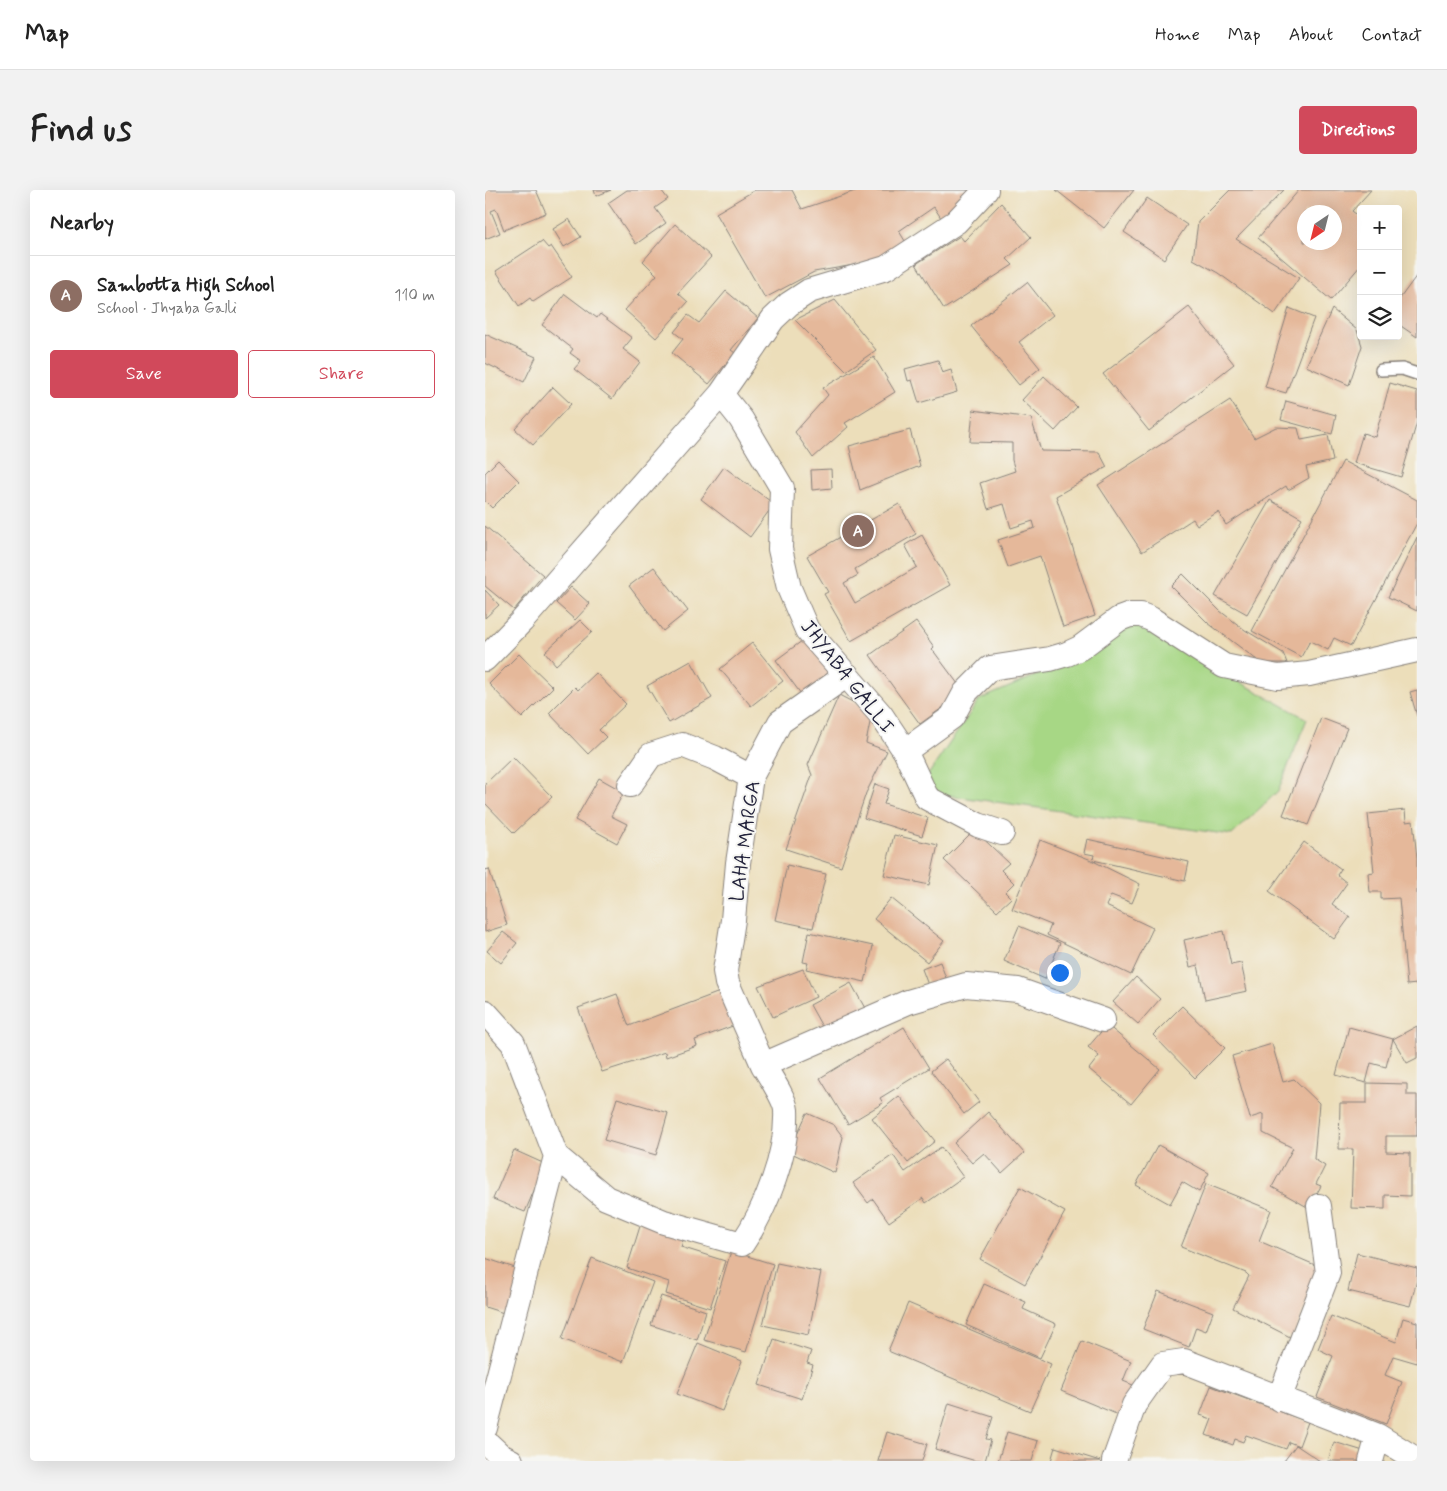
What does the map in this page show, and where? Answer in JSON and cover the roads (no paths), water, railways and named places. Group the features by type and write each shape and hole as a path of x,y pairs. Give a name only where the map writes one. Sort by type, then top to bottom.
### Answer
{"street":[{"path":"485,659 529,614 721,394 773,319 789,304 809,291 886,268 956,222 986,190"},
{"name":"JHYABA GALLI","path":"721,394 741,419 782,488 780,548 789,588 807,630 881,715 905,751 927,798 978,825 1002,833"},
{"path":"905,751 952,717 965,693 990,668 1050,660 1067,654 1080,648 1119,619 1130,615 1141,615 1151,619 1224,666 1278,677 1309,674 1417,650"},
{"name":"LAHA MARGA","path":"763,1065 727,983 725,971 751,777 780,722 847,675"},
{"path":"629,785 651,754 682,745 715,758 751,777"},
{"path":"485,1012 513,1043 555,1156 606,1198 664,1222 742,1244 755,1224 781,1158 786,1108 763,1065 908,1002 966,985 1018,990 1103,1020"},
{"path":"485,1428 489,1405 555,1156"},
{"path":"1279,1399 1328,1273 1319,1206"},
{"path":"1114,1461 1134,1405 1163,1364 1184,1361 1378,1436 1417,1460"},
{"path":"1371,1461 1378,1436"},
{"path":"485,1441 501,1456 511,1461"}],"lane":[{"path":"1381,370 1402,370 1417,374"}],"place":[{"name":"Sambotta High School","path":"858,531"}]}
